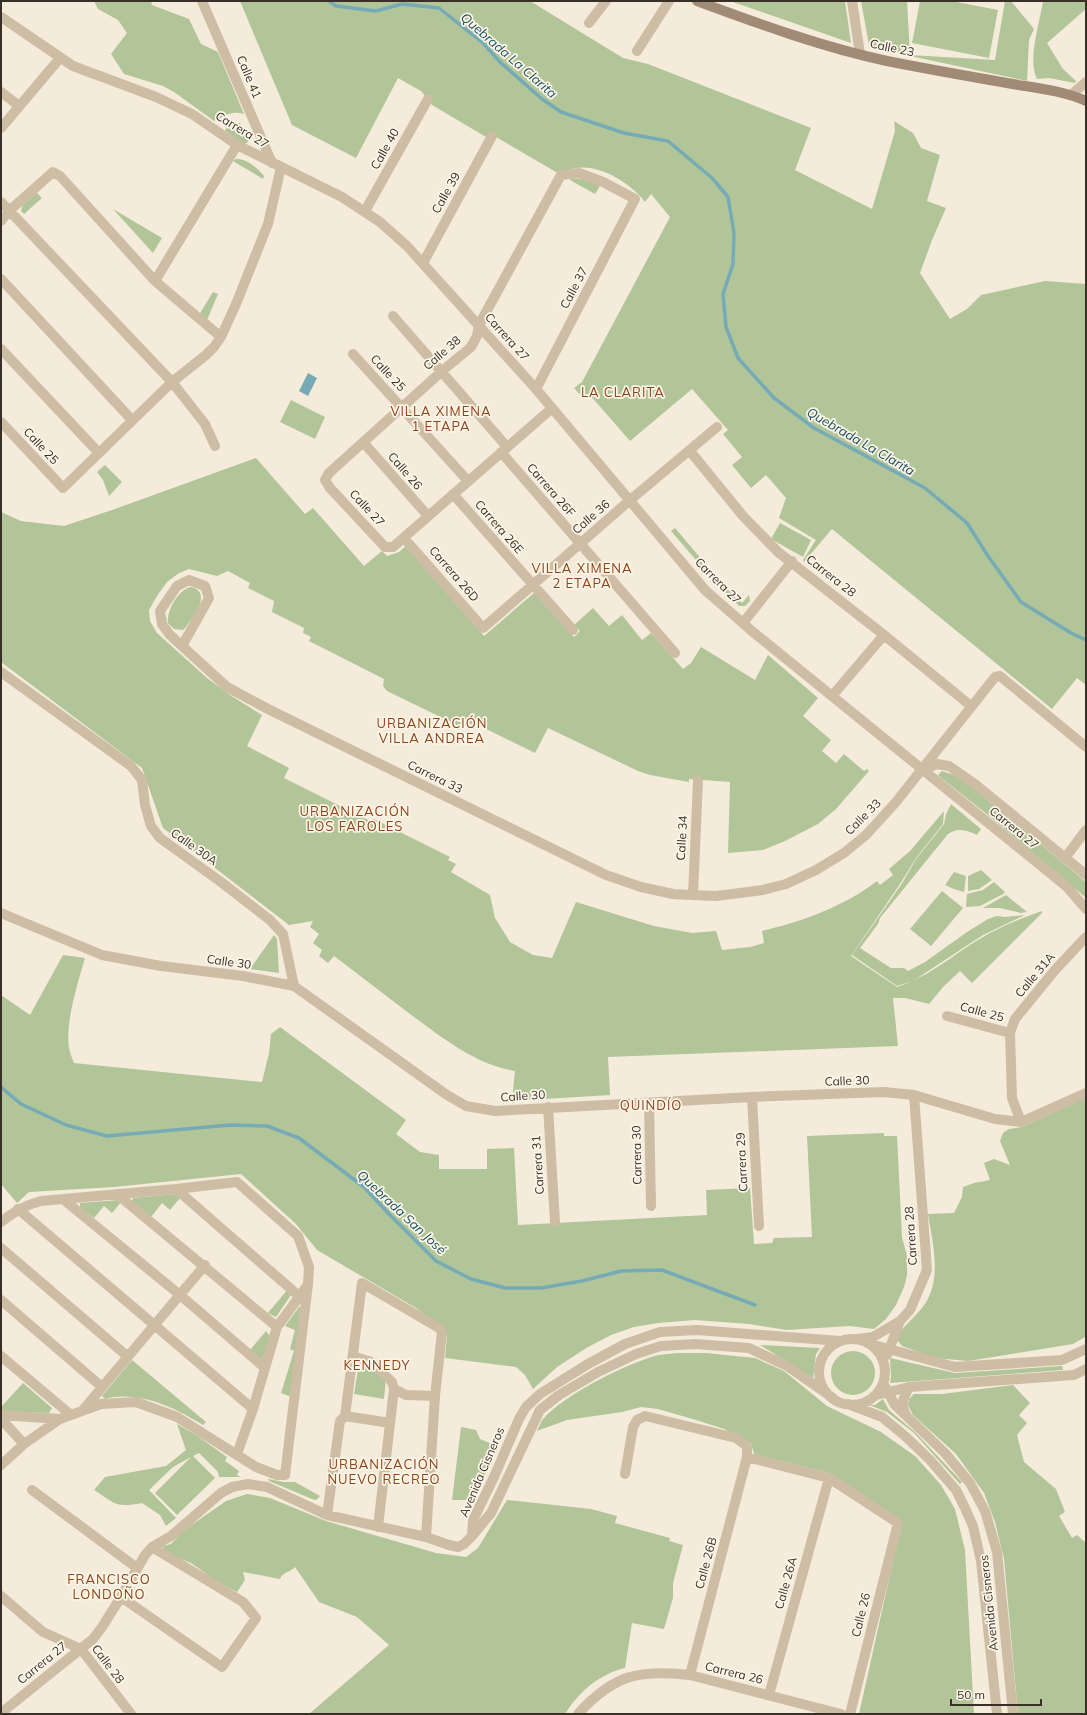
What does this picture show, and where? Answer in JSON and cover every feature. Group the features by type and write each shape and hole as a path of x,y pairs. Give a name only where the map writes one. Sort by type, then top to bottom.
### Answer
{"main road":[{"name":"Calle 23","path":"697,1 794,35 860,54 970,76 1030,86 1071,95 1086,101"}],"street":[{"name":"Calle 41","path":"202,1 276,165"},
{"path":"589,23 606,1"},
{"path":"637,51 669,1"},
{"path":"852,1 860,54"},
{"name":"Carrera 27","path":"1,17 73,66 156,96 192,114 237,145 342,197 365,211 407,246 536,388 551,408 705,590 922,770 1066,886 1086,909"},
{"path":"1,128 60,58"},
{"path":"1071,95 1086,82"},
{"path":"1,92 19,106"},
{"name":"Calle 40","path":"365,211 428,99"},
{"name":"Calle 39","path":"423,263 492,136"},
{"path":"155,281 237,145"},
{"path":"1,349 98,453 172,382 206,355 221,337 268,224 276,165"},
{"path":"1,221 9,211 53,172 60,176 155,281 221,337"},
{"name":"Calle 37","path":"536,388 635,199 603,182 579,173 561,175"},
{"name":"Calle 38","path":"325,480 329,473 363,442 471,347 477,336 479,326 561,175"},
{"path":"1,202 172,382 204,424 215,446"},
{"path":"1,279 132,420"},
{"name":"Carrera 26F","path":"393,316 441,372 580,543 675,653"},
{"name":"Calle 25","path":"352,354 468,481"},
{"path":"404,538 551,408"},
{"name":"Calle 25","path":"1,422 63,488 98,453"},
{"name":"Calle 36","path":"483,628 580,543 717,427"},
{"name":"Calle 26","path":"363,442 428,516"},
{"name":"Carrera 28","path":"690,451 743,516 778,552 792,561 971,706"},
{"name":"Calle 27","path":"325,480 330,488 385,547 393,547 404,538"},
{"name":"Carrera 26E","path":"453,494 573,630"},
{"name":"Carrera 26D","path":"404,538 483,628"},
{"path":"743,623 792,561"},
{"name":"Carrera 33","path":"182,646 210,598 205,586 189,580 177,586 160,611 162,624 170,635 226,687 606,875 641,887 673,894 693,895"},
{"path":"832,696 884,635"},
{"name":"Calle 30A","path":"1,672 131,766 142,780 145,805 151,826 160,838 270,920 283,934 294,986"},
{"name":"Calle 33","path":"693,895 716,896 762,890 786,884 816,870 844,853 866,835 922,770 995,677 1000,676 1086,747"},
{"name":"Carrera 27","path":"922,770 936,764 949,766 975,784 1086,875"},
{"name":"Calle 34","path":"693,895 698,781"},
{"path":"1065,858 1086,830"},
{"name":"Calle 30","path":"1,913 102,955 161,966 243,976 294,986 447,1095 466,1106 495,1111 752,1097 884,1092 914,1095 995,1119 1021,1122 1086,1094"},
{"name":"Calle 31A","path":"1010,1033 1015,1019 1055,970 1086,937"},
{"name":"Calle 25","path":"947,1016 1010,1033"},
{"path":"1010,1033 1012,1098 1021,1122"},
{"name":"Carrera 28","path":"862,1341 873,1337 900,1321 910,1310 927,1270 914,1095"},
{"name":"Carrera 29","path":"752,1097 759,1226"},
{"name":"Carrera 30","path":"649,1103 651,1206"},
{"name":"Carrera 31","path":"548,1107 555,1222"},
{"path":"1,1222 18,1209 41,1201 118,1195 237,1182 298,1236 307,1256 309,1266 285,1475 277,1476 256,1467 177,1417 136,1402 101,1404 60,1419 24,1444 1,1465"},
{"path":"176,1189 300,1296"},
{"path":"118,1195 277,1327"},
{"path":"64,1200 180,1295 265,1368"},
{"path":"18,1209 253,1409"},
{"path":"1,1248 127,1356"},
{"path":"83,1410 204,1266"},
{"path":"327,1515 340,1421 345,1416 362,1283 439,1328 442,1332 435,1396 426,1537"},
{"path":"237,1454 253,1409 277,1327 308,1284"},
{"path":"1,1300 102,1386"},
{"path":"884,1363 893,1348 900,1321"},
{"name":"Avenida Cisneros","path":"472,1536 473,1520 494,1477 519,1419 526,1407 540,1394 588,1364 625,1344 660,1332 697,1330 840,1342"},
{"path":"862,1341 878,1352 884,1363 885,1388"},
{"path":"1086,1349 1062,1360 954,1367 893,1348 862,1341 840,1342 832,1346 826,1352 820,1368 822,1385 827,1392 833,1398 848,1404 863,1403 885,1388 909,1388 1074,1375 1086,1369"},
{"name":"Avenida Cisneros","path":"472,1536 491,1513 540,1410 560,1395 598,1372 636,1354 661,1346 675,1344 750,1348 787,1366 833,1398"},
{"path":"1,1356 71,1415"},
{"path":"353,1356 372,1362 392,1382 394,1389 378,1527"},
{"name":"Avenida Cisneros","path":"885,1388 895,1405 945,1453 970,1483 985,1511 997,1552 1002,1590 1013,1714"},
{"path":"907,1417 902,1405 909,1388"},
{"path":"394,1389 406,1395 435,1396"},
{"name":"Avenida Cisneros","path":"848,1404 882,1417 905,1436 930,1460 956,1490 965,1508 973,1526 981,1561 997,1714"},
{"path":"1,1416 60,1419"},
{"path":"345,1416 390,1423"},
{"path":"624,1474 633,1427 637,1420 645,1416 736,1438 747,1446 747,1457 829,1478"},
{"path":"1,1419 24,1444"},
{"name":"Calle 26B","path":"690,1676 747,1457"},
{"path":"256,1467 267,1487"},
{"name":"Calle 26","path":"829,1478 898,1523 850,1714"},
{"name":"Calle 26A","path":"768,1695 829,1478"},
{"path":"121,1598 222,1667 256,1618 243,1602 152,1547 171,1536 221,1493 232,1487 248,1484 267,1487 327,1515 426,1537 449,1546 458,1547 464,1544 472,1536"},
{"path":"32,1490 137,1568"},
{"name":"Carrera 27","path":"1,1713 93,1639 121,1598 145,1555 152,1547"},
{"name":"Calle 28","path":"1,1596 44,1632 81,1649 130,1714"},
{"name":"Carrera 26","path":"578,1714 588,1702 620,1680 640,1674 664,1672 690,1676 768,1695 810,1710 841,1714"}],"green space":[{"path":"94,1 151,1 152,5 189,19 201,44 218,52 244,114 232,113 214,121 174,92 163,86 124,74 111,54 127,33 118,20 98,9"},
{"path":"240,1 530,1 623,58 648,64 811,128 795,170 872,209 895,131 894,121 913,133 921,148 940,155 927,201 946,208 920,273 950,319 967,309 981,295 1045,281 1086,284 1086,685 1077,678 1052,709 832,529 804,562 803,560 816,540 779,518 786,498 766,475 751,488 732,465 742,457 723,434 728,430 692,389 630,441 589,394 583,398 574,388 582,382 670,217 651,194 645,202 634,190 620,180 605,172 590,168 573,168 556,172 496,137 486,137 432,105 421,91 398,78 356,158 292,125"},
{"path":"730,1 845,1 851,43"},
{"path":"861,1 907,1 910,55 869,45"},
{"path":"920,1 951,1 998,10 989,58 912,43"},
{"path":"1005,1 1011,1 1034,29 1029,40 1027,81 910,55 995,60"},
{"path":"1043,1 1086,1 1086,9 1047,43 1063,69 1076,81 1075,83 1049,78 1037,79 1033,61 1035,41"},
{"path":"234,123 240,123 248,141 247,143 244,144 225,131 227,127"},
{"path":"236,159 244,160 252,164 264,176 263,179 233,161"},
{"path":"572,178 586,180 600,186 595,194 570,180"},
{"path":"37,193 42,198 24,214 21,211 23,204"},
{"path":"113,209 162,238 153,253"},
{"path":"213,292 218,294 207,320 199,315"},
{"path":"291,400 325,417 315,439 280,422"},
{"path":"256,458 305,514 313,508 364,566 382,551 387,556 399,552 406,546 484,636 534,593 574,637 580,631 574,625 593,608 609,626 622,615 642,640 651,633 683,669 691,663 701,647 755,680 768,655 818,698 803,716 831,740 822,751 836,763 844,754 864,771 867,769 869,771 836,809 818,824 785,841 763,850 728,853 730,782 689,779 689,782 650,775 638,771 548,728 535,753 476,724 463,724 463,728 387,691 383,686 384,679 309,641 311,637 303,633 304,628 272,612 274,601 248,588 250,583 228,571 217,576 189,569 179,573 167,582 149,610 150,621 157,633 207,678 230,695 262,715 247,746 289,768 284,778 370,821 374,819 450,857 448,860 456,864 451,872 490,895 495,918 510,942 533,955 552,958 576,902 654,926 692,933 716,931 722,950 750,947 764,943 762,931 807,918 836,906 877,881 880,885 893,875 889,869 910,851 944,811 943,824 916,858 851,956 897,987 909,983 931,971 997,929 1019,919 1042,911 1042,913 972,983 960,971 944,986 929,1004 905,998 893,998 898,1046 608,1057 610,1095 512,1101 515,1071 487,1063 462,1050 437,1034 334,956 328,963 319,956 322,950 313,943 319,934 310,927 313,921 289,925 163,828 142,768 1,662 1,512 21,521 64,526"},
{"path":"105,465 122,482 109,496 103,480 97,472"},
{"path":"780,523 811,540 803,557 771,539"},
{"path":"675,528 726,588 742,603 749,595 750,601 745,606 739,606 708,574 671,531"},
{"path":"191,587 197,590 200,594 201,599 199,605 193,617 183,630 174,629 168,623 171,607 182,592"},
{"path":"942,771 961,778 1086,882 1086,898 988,815 940,777 938,775"},
{"path":"951,804 981,829 977,835 962,830 955,830 948,834 880,918 878,924 860,948 891,968 904,968 908,971 925,962 988,919 997,916 1005,917 1025,915 983,935 913,981 897,986 852,955 901,885 916,859 944,824 946,814"},
{"path":"981,870 992,880 979,889 968,891 968,876"},
{"path":"954,872 966,876 964,892 945,885"},
{"path":"994,882 1005,892 1003,894 980,906 966,907 967,894 983,890"},
{"path":"942,891 963,908 931,946 910,929"},
{"path":"1006,895 1027,912 1021,913 1000,908 983,908"},
{"path":"274,935 277,939 279,973 250,969"},
{"path":"63,955 85,958 70,1015 68,1038 70,1054 74,1063 262,1082 269,1053 271,1034 280,1027 406,1120 396,1134 420,1152 439,1155 439,1169 487,1169 487,1149 514,1148 518,1225 707,1215 706,1190 750,1188 754,1244 772,1243 774,1238 812,1237 807,1136 884,1133 884,1136 897,1136 902,1237 907,1256 907,1275 904,1287 896,1305 886,1319 874,1329 850,1326 786,1330 749,1324 695,1320 658,1323 634,1327 611,1335 588,1347 557,1367 533,1389 525,1375 516,1367 445,1358 447,1336 444,1329 416,1308 317,1250 296,1224 241,1174 114,1187 29,1192 17,1203 1,1184 1,995 30,1015"},
{"path":"1086,1098 1085,1337 1073,1344 968,1361 935,1358 902,1346 896,1339 898,1335 922,1308 932,1287 935,1263 928,1214 954,1213 962,1197 963,1187 990,1180 984,1163 994,1159 1010,1165 1000,1141 1003,1133 1009,1129 1022,1127"},
{"path":"176,1194 180,1198 170,1210 162,1203 151,1217 132,1201 133,1198"},
{"path":"122,1201 112,1213 104,1206 94,1218 80,1207 80,1203"},
{"path":"288,1289 291,1295 276,1317 268,1313"},
{"path":"299,1307 302,1307 292,1397 281,1393 294,1351 290,1349 295,1330 285,1326"},
{"path":"266,1331 270,1336 262,1360 250,1350"},
{"path":"760,1345 820,1348 816,1354 813,1378"},
{"path":"849,1351 857,1351 869,1357 875,1369 875,1377 869,1389 857,1395 849,1395 837,1389 831,1377 831,1369 837,1357"},
{"path":"677,1353 706,1353 755,1358 784,1371 827,1406 881,1432 915,1456 941,1485 955,1509 965,1550 974,1714 859,1714 902,1521 829,1473 754,1454 751,1443 724,1429 658,1409 641,1407 622,1412 567,1420 537,1431 543,1419 553,1409 566,1399 598,1380 646,1359 659,1355"},
{"path":"890,1358 955,1373 1062,1366 1063,1370 890,1383"},
{"path":"132,1360 206,1422 203,1425 181,1412 144,1399 118,1397 105,1399 102,1396"},
{"path":"362,1367 368,1368 382,1376 385,1382 384,1399 354,1394 358,1370"},
{"path":"23,1383 52,1408 49,1413 3,1411 1,1409 1,1407"},
{"path":"1013,1385 1030,1403 1019,1415 1027,1423 1017,1435 1024,1462 1056,1489 1065,1512 1059,1516 1072,1538 1077,1535 1086,1543 1086,1714 1018,1714 1004,1559 995,1522 984,1493 956,1454 913,1415 908,1405 909,1399 914,1394 942,1394"},
{"path":"883,1399 889,1410 915,1432 962,1482 960,1484 914,1433 887,1412 869,1405 875,1405"},
{"path":"177,1424 196,1435 227,1457 225,1461 239,1471 237,1475 241,1477 219,1477 218,1472 199,1453 193,1456 215,1478 177,1515 155,1493 191,1457 173,1467 149,1490 176,1518 166,1526 160,1515 142,1503 126,1505 116,1504 94,1490 105,1477 166,1466 186,1450"},
{"path":"461,1427 476,1430 480,1439 499,1447 472,1500 452,1500"},
{"path":"268,1479 284,1482 295,1482 320,1496 316,1500 312,1499 269,1481"},
{"path":"247,1494 270,1498 326,1521 436,1553 466,1557 478,1548 507,1500 591,1509 617,1516 615,1523 670,1538 669,1541 683,1545 673,1583 673,1598 664,1629 632,1623 625,1668 598,1679 590,1685 583,1691 565,1714 309,1714 389,1645 357,1617 319,1602 295,1567 283,1575 280,1579 243,1572 245,1580 237,1592 215,1580 191,1563 176,1557 163,1549 163,1546 171,1544 183,1531 226,1501"}],"water":[{"path":"308,373 317,378 308,396 299,391"}],"waterway":[{"name":"Quebrada La Clarita","path":"329,1 336,6 376,11 402,4 439,8 483,43 500,62 542,99 561,112 624,133 668,141 712,178 728,197 734,233 733,264 723,294 726,327 738,358 774,398 814,428 925,488 967,523 988,556 1021,602 1071,633 1086,640"},
{"name":"Quebrada San José","path":"1,1087 21,1104 66,1125 107,1136 230,1125 267,1126 299,1138 364,1187 436,1261 471,1279 505,1288 541,1288 582,1281 621,1271 662,1270 755,1305"}],"district":[{"name":"LA CLARITA","path":"623,392"},
{"name":"VILLA XIMENA 1 ETAPA","path":"441,418"},
{"name":"VILLA XIMENA 2 ETAPA","path":"582,576"},
{"name":"URBANIZACIÓN VILLA ANDREA","path":"432,730"},
{"name":"URBANIZACIÓN LOS FAROLES","path":"355,818"},
{"name":"QUINDÍO","path":"651,1105"},
{"name":"KENNEDY","path":"377,1365"},
{"name":"URBANIZACIÓN NUEVO RECREO","path":"384,1472"},
{"name":"FRANCISCO LONDOÑO","path":"109,1586"}]}
